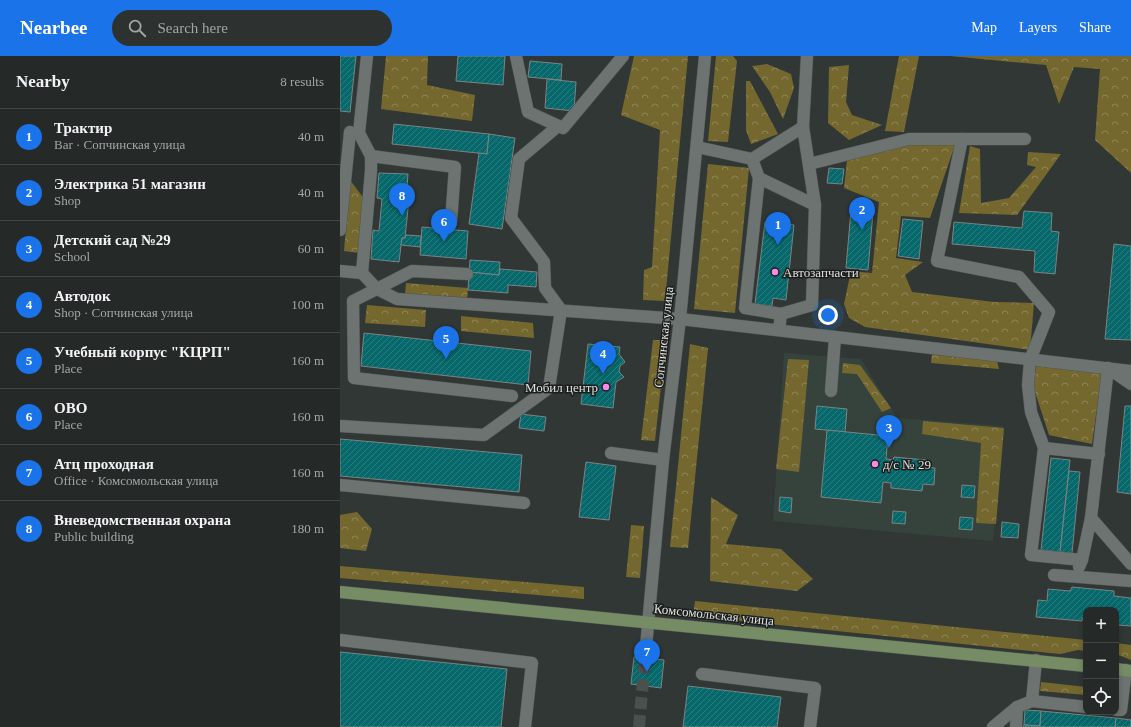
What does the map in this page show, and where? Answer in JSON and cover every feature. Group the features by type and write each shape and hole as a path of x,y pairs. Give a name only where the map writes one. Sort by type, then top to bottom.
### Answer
{"main road":[{"name":"Комсомольская улица","path":"340,592 1083,666"}],"street":[{"path":"340,230 349,132 367,56"},
{"path":"516,56 528,112 564,128 623,56"},
{"name":"Сопчинская улица","path":"645,658 663,460 680,319 705,56"},
{"path":"752,159 759,178 745,308 781,314 812,305 815,205 803,127 807,56"},
{"path":"340,426 484,435 548,388 561,310 545,288 544,262 511,218 519,159 558,126"},
{"path":"697,147 752,159 803,127"},
{"path":"349,132 371,156 455,167 451,222"},
{"path":"808,164 909,139 1025,139"},
{"path":"962,139 937,261 1019,277 1049,312 1030,360 1028,385 1032,412 1044,448 1031,555 1082,560"},
{"path":"362,273 371,156"},
{"path":"759,178 815,205"},
{"path":"340,271 362,273 377,289 396,299 680,319 1131,371"},
{"path":"467,274 412,271 353,301 354,378 512,396"},
{"path":"779,330 781,314"},
{"path":"831,391 835,337"},
{"path":"1108,368 1131,384"},
{"path":"1075,576 1082,560 1091,518 1108,368"},
{"path":"1044,448 1098,454"},
{"path":"611,453 663,460"},
{"path":"340,485 524,503"},
{"path":"1091,518 1131,564"},
{"path":"1054,575 1131,581"},
{"path":"340,640 532,663 525,727"},
{"path":"1032,701 1036,660"},
{"path":"1119,710 1121,710 1124,670"},
{"path":"702,674 815,688 810,727"},
{"path":"993,727 1017,707 1032,701 1083,707"},
{"path":"1016,727 1017,707"}],"shaded area":[{"path":"784,353 861,359 897,418 1003,426 993,541 773,521"}],"green space":[{"path":"386,56 428,56 427,85 475,95 472,121 381,109"},
{"path":"634,56 688,56 665,301 643,300 644,270 652,267 660,130 621,115"},
{"path":"716,56 733,56 737,61 728,142 708,141"},
{"path":"899,56 919,56 904,132 885,131"},
{"path":"950,56 1131,56 1131,173 1095,140 1100,69 1074,67 1059,104 1046,65"},
{"path":"767,64 791,74 794,88 783,119 770,92 752,66"},
{"path":"849,65 846,102 852,115 882,125 849,140 828,123 829,67"},
{"path":"746,81 750,81 778,134 751,144 746,130"},
{"path":"956,142 930,218 901,216 896,258 923,262 905,275 912,292 994,302 1034,303 1030,350 865,327 849,318 844,304 851,271 872,273 879,202 844,188 847,160 908,143"},
{"path":"970,146 980,149 981,203 1009,198 1036,167 1027,165 1028,152 1061,154 1017,215 959,213"},
{"path":"708,164 749,168 735,313 694,309"},
{"path":"350,180 365,200 359,253 344,251"},
{"path":"406,283 468,288 467,300 405,295"},
{"path":"367,305 426,310 425,327 365,323"},
{"path":"461,316 533,323 534,338 461,331"},
{"path":"653,340 666,340 655,441 641,440"},
{"path":"690,344 708,348 688,548 670,547"},
{"path":"932,354 997,361 999,369 931,363"},
{"path":"788,359 809,360 799,472 776,469"},
{"path":"843,363 860,365 891,408 882,412 857,374 842,373"},
{"path":"1036,366 1102,373 1092,444 1049,435 1033,386"},
{"path":"923,421 1004,428 996,524 976,523 981,443 922,434"},
{"path":"711,497 738,515 726,544 781,549 813,579 797,591 710,581"},
{"path":"357,512 372,529 366,551 340,548 340,515"},
{"path":"631,525 644,526 640,578 626,577"},
{"path":"340,566 584,587 584,599 340,578"},
{"path":"695,601 1083,640 1083,651 1078,650 1060,654 693,616"},
{"path":"1119,643 1131,645 1131,660 1119,655"},
{"path":"1041,682 1083,687 1083,695 1040,691"}],"building":[{"path":"340,56 356,56 350,112 340,111"},
{"path":"458,56 505,56 503,85 456,81"},
{"path":"530,61 562,64 561,80 528,77"},
{"path":"547,79 576,82 574,111 545,108"},
{"path":"394,124 489,134 487,154 392,144"},
{"path":"489,134 515,138 502,229 469,224 479,153 487,154"},
{"path":"829,168 844,169 842,184 827,183"},
{"path":"379,173 408,174 406,199 409,199 405,238 402,238 399,262 371,259 373,230 379,231 382,199 377,198"},
{"path":"851,210 873,212 868,270 846,268"},
{"path":"1024,211 1052,213 1051,231 1059,232 1055,274 1034,272 1035,251 952,244 954,222 1022,228"},
{"path":"903,219 923,221 919,259 898,256"},
{"path":"765,222 794,225 786,300 773,298 772,306 755,304"},
{"path":"422,227 468,231 466,259 420,255"},
{"path":"406,235 421,236 420,247 401,245 402,238 405,238"},
{"path":"1114,244 1131,246 1131,340 1105,339"},
{"path":"470,260 500,262 499,275 469,272"},
{"path":"500,269 537,272 536,287 508,285 508,293 468,290 469,272 499,275"},
{"path":"364,333 531,351 528,385 361,366"},
{"path":"588,344 620,347 619,354 625,362 620,366 619,372 624,377 616,382 613,408 581,404"},
{"path":"817,406 847,409 845,432 815,429"},
{"path":"1125,406 1131,406 1131,494 1117,492"},
{"path":"521,414 546,417 544,431 519,428"},
{"name":"д/с № 29","path":"827,430 888,436 886,459 893,460 894,457 926,460 925,467 935,468 934,485 923,484 922,491 891,488 891,483 883,482 881,503 821,497"},
{"path":"340,439 522,455 519,492 340,476"},
{"path":"1051,458 1070,460 1060,552 1041,550"},
{"path":"586,462 616,466 609,520 579,517"},
{"path":"1069,471 1080,472 1072,553 1060,552"},
{"path":"962,485 975,486 974,498 961,497"},
{"path":"780,497 792,498 791,513 779,511"},
{"path":"893,511 906,512 905,524 892,523"},
{"path":"960,517 973,518 972,530 959,529"},
{"path":"1002,522 1019,524 1018,538 1001,537"},
{"path":"1072,587 1114,591 1114,596 1131,598 1131,626 1119,625 1119,607 1083,607 1082,621 1036,617 1038,600 1047,601 1048,589 1070,591"},
{"path":"340,652 507,669 501,727 340,727"},
{"path":"634,657 664,660 661,688 631,684"},
{"path":"688,686 781,697 777,727 683,727"},
{"path":"1025,710 1041,711 1040,726 1024,725"},
{"path":"1041,711 1116,718 1115,727 1023,727 1024,725 1040,726"},
{"path":"1116,718 1131,720 1131,727 1115,727"}],"tunnel":[{"path":"639,727 645,658"}],"place":[{"name":"Вневедомственная охрана","path":"402,216"},
{"name":"Электрика 51 магазин","path":"862,230"},
{"name":"ОВО","path":"444,242"},
{"name":"Трактир","path":"778,245"},
{"name":"Автозапчасти","path":"775,272"},
{"name":"Учебный корпус \"КЦРП\"","path":"446,359"},
{"name":"Автодок","path":"603,374"},
{"name":"Мобил центр","path":"606,387"},
{"name":"Детский сад №29","path":"889,448"},
{"name":"д/с № 29","path":"875,464"},
{"name":"Атц проходная","path":"647,672"}]}
